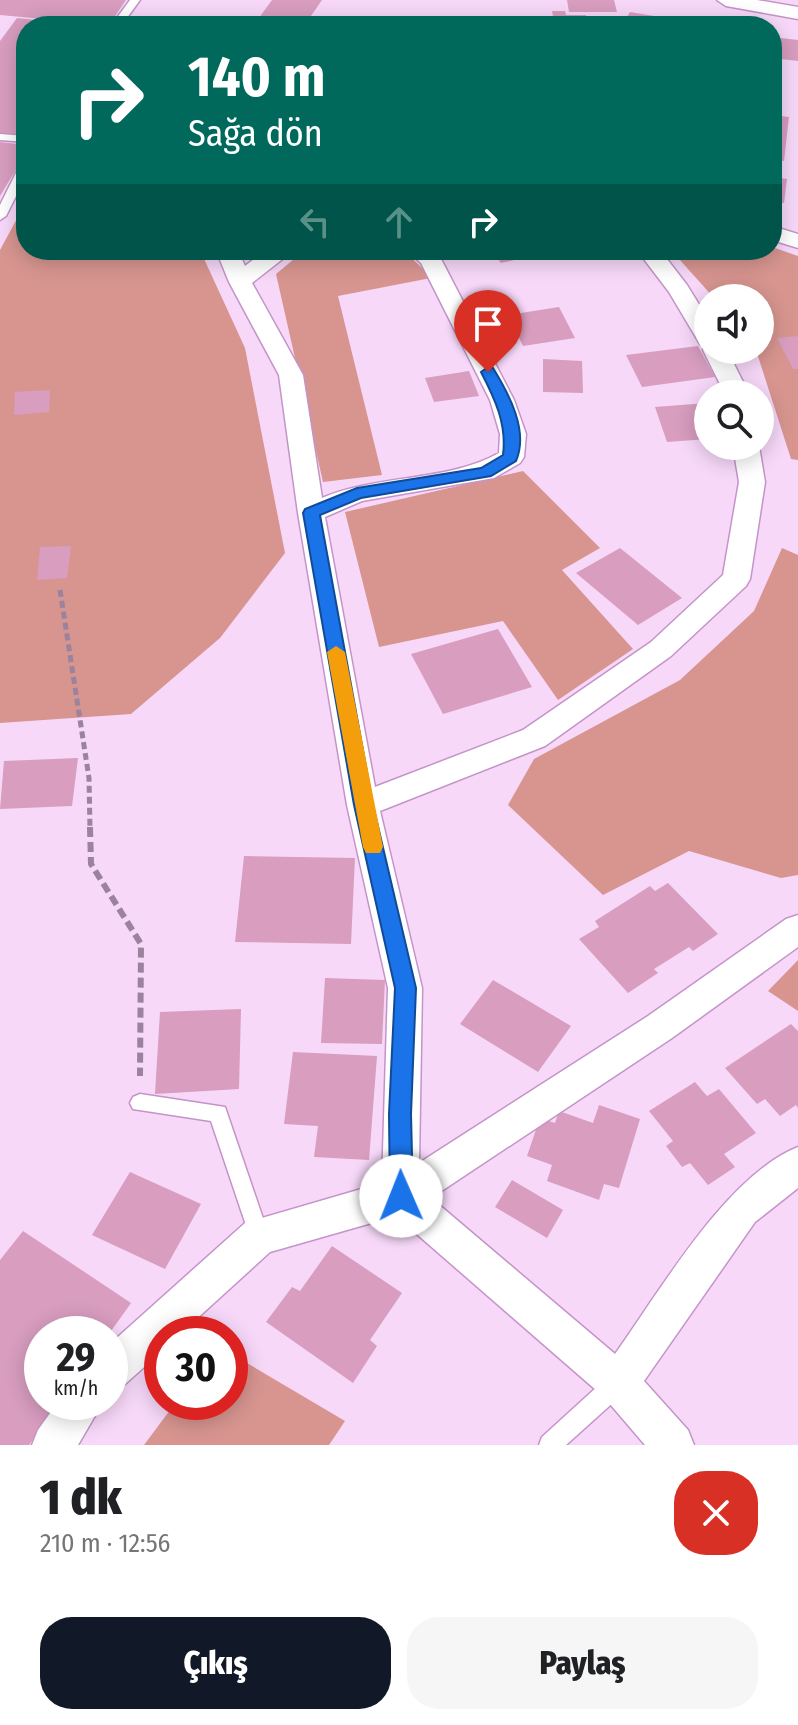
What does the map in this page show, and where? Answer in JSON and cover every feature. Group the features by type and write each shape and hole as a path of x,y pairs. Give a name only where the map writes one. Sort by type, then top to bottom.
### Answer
{"street":[{"path":"726,0 798,13"},
{"path":"231,260 291,375 311,513 363,805 405,988 400,1114 401,1196 618,1383 673,1445"},
{"path":"240,282 266,260"},
{"path":"311,513 357,493 485,472 511,457 513,434 502,400 431,260"},
{"path":"656,260 694,315"},
{"path":"363,805 534,738 661,649 736,579 752,482 748,460"},
{"path":"128,1355 259,1236 401,1196 660,1027 798,929"},
{"path":"618,1383 742,1209 798,1165"},
{"path":"53,1445 70,1420"}],"lane":[{"path":"0,216 16,185"},
{"path":"140,1103 218,1113 259,1236"},
{"path":"550,1445 618,1383"}],"path":[{"path":"60,590 89,778 91,864 141,944 140,1103"}],"shaded area":[{"path":"16,220 16,260 205,260 245,348 285,553 220,638 131,714 0,723 0,250"},
{"path":"782,250 798,256 798,460 791,459 774,406 774,380 766,380 760,364 774,364 774,284 701,284 680,260 782,260"},
{"path":"293,260 412,260 431,278 338,296 382,475 323,482 276,274"},
{"path":"523,471 600,548 562,570 633,649 558,700 503,621 379,647 345,512"},
{"path":"782,548 798,555 798,875 781,878 689,851 603,895 508,805 534,759 680,680 754,611"},
{"path":"798,960 798,1011 768,991"},
{"path":"248,1364 345,1421 329,1445 144,1445 163,1420 248,1420"}],"building":[{"path":"0,0 126,0 115,16 0,15"},
{"path":"272,0 322,0 311,16 260,16"},
{"path":"567,0 614,0 617,12 569,12"},
{"path":"552,11 586,16 553,16"},
{"path":"630,12 654,16 628,16"},
{"path":"16,19 16,134 0,133 0,41"},
{"path":"782,38 798,40 798,61 782,59"},
{"path":"782,116 789,117 782,161"},
{"path":"0,142 16,144 16,170 0,196"},
{"path":"782,178 787,179 782,203"},
{"path":"559,307 575,338 523,346 508,315"},
{"path":"798,336 798,369 793,369 777,338"},
{"path":"694,346 694,364 708,364 715,377 642,387 626,355"},
{"path":"543,359 582,361 583,393 543,392"},
{"path":"469,371 479,396 434,402 425,378"},
{"path":"50,390 49,412 14,415 15,392"},
{"path":"694,404 694,440 667,442 655,407"},
{"path":"71,546 67,578 37,580 40,547"},
{"path":"620,548 682,598 638,625 576,573"},
{"path":"498,629 532,687 443,714 411,654"},
{"path":"78,758 72,806 0,809 4,761"},
{"path":"244,856 355,858 351,944 235,942"},
{"path":"668,883 718,934 693,951 689,947 654,969 658,973 628,993 579,939 599,927 595,921 650,886 655,891"},
{"path":"325,978 385,980 382,1044 321,1043"},
{"path":"493,980 571,1026 538,1072 460,1024"},
{"path":"241,1009 239,1089 155,1094 160,1012"},
{"path":"791,1024 798,1031 798,1108 796,1105 780,1116 765,1099 757,1104 725,1068"},
{"path":"293,1052 377,1056 369,1160 314,1157 318,1126 284,1124"},
{"path":"695,1082 707,1096 719,1089 756,1133 724,1154 735,1167 708,1185 690,1163 682,1167 666,1146 673,1141 649,1111"},
{"path":"599,1105 640,1119 619,1188 604,1184 599,1200 547,1181 552,1165 527,1156 540,1118 555,1123 559,1111 593,1123"},
{"path":"130,1172 201,1204 165,1269 92,1235"},
{"path":"512,1180 563,1210 547,1238 495,1207"},
{"path":"23,1231 131,1303 122,1316 24,1316 24,1420 47,1420 29,1445 0,1445 0,1260"},
{"path":"332,1246 402,1293 370,1340 377,1346 353,1383 266,1322 292,1287 300,1291"}],"slow traffic":[{"path":"336,652 373,847"}],"route":[{"path":"401,1196 400,1114 405,988 363,805 311,513 357,493 485,472 511,457 513,434 502,400 488,372"}]}
